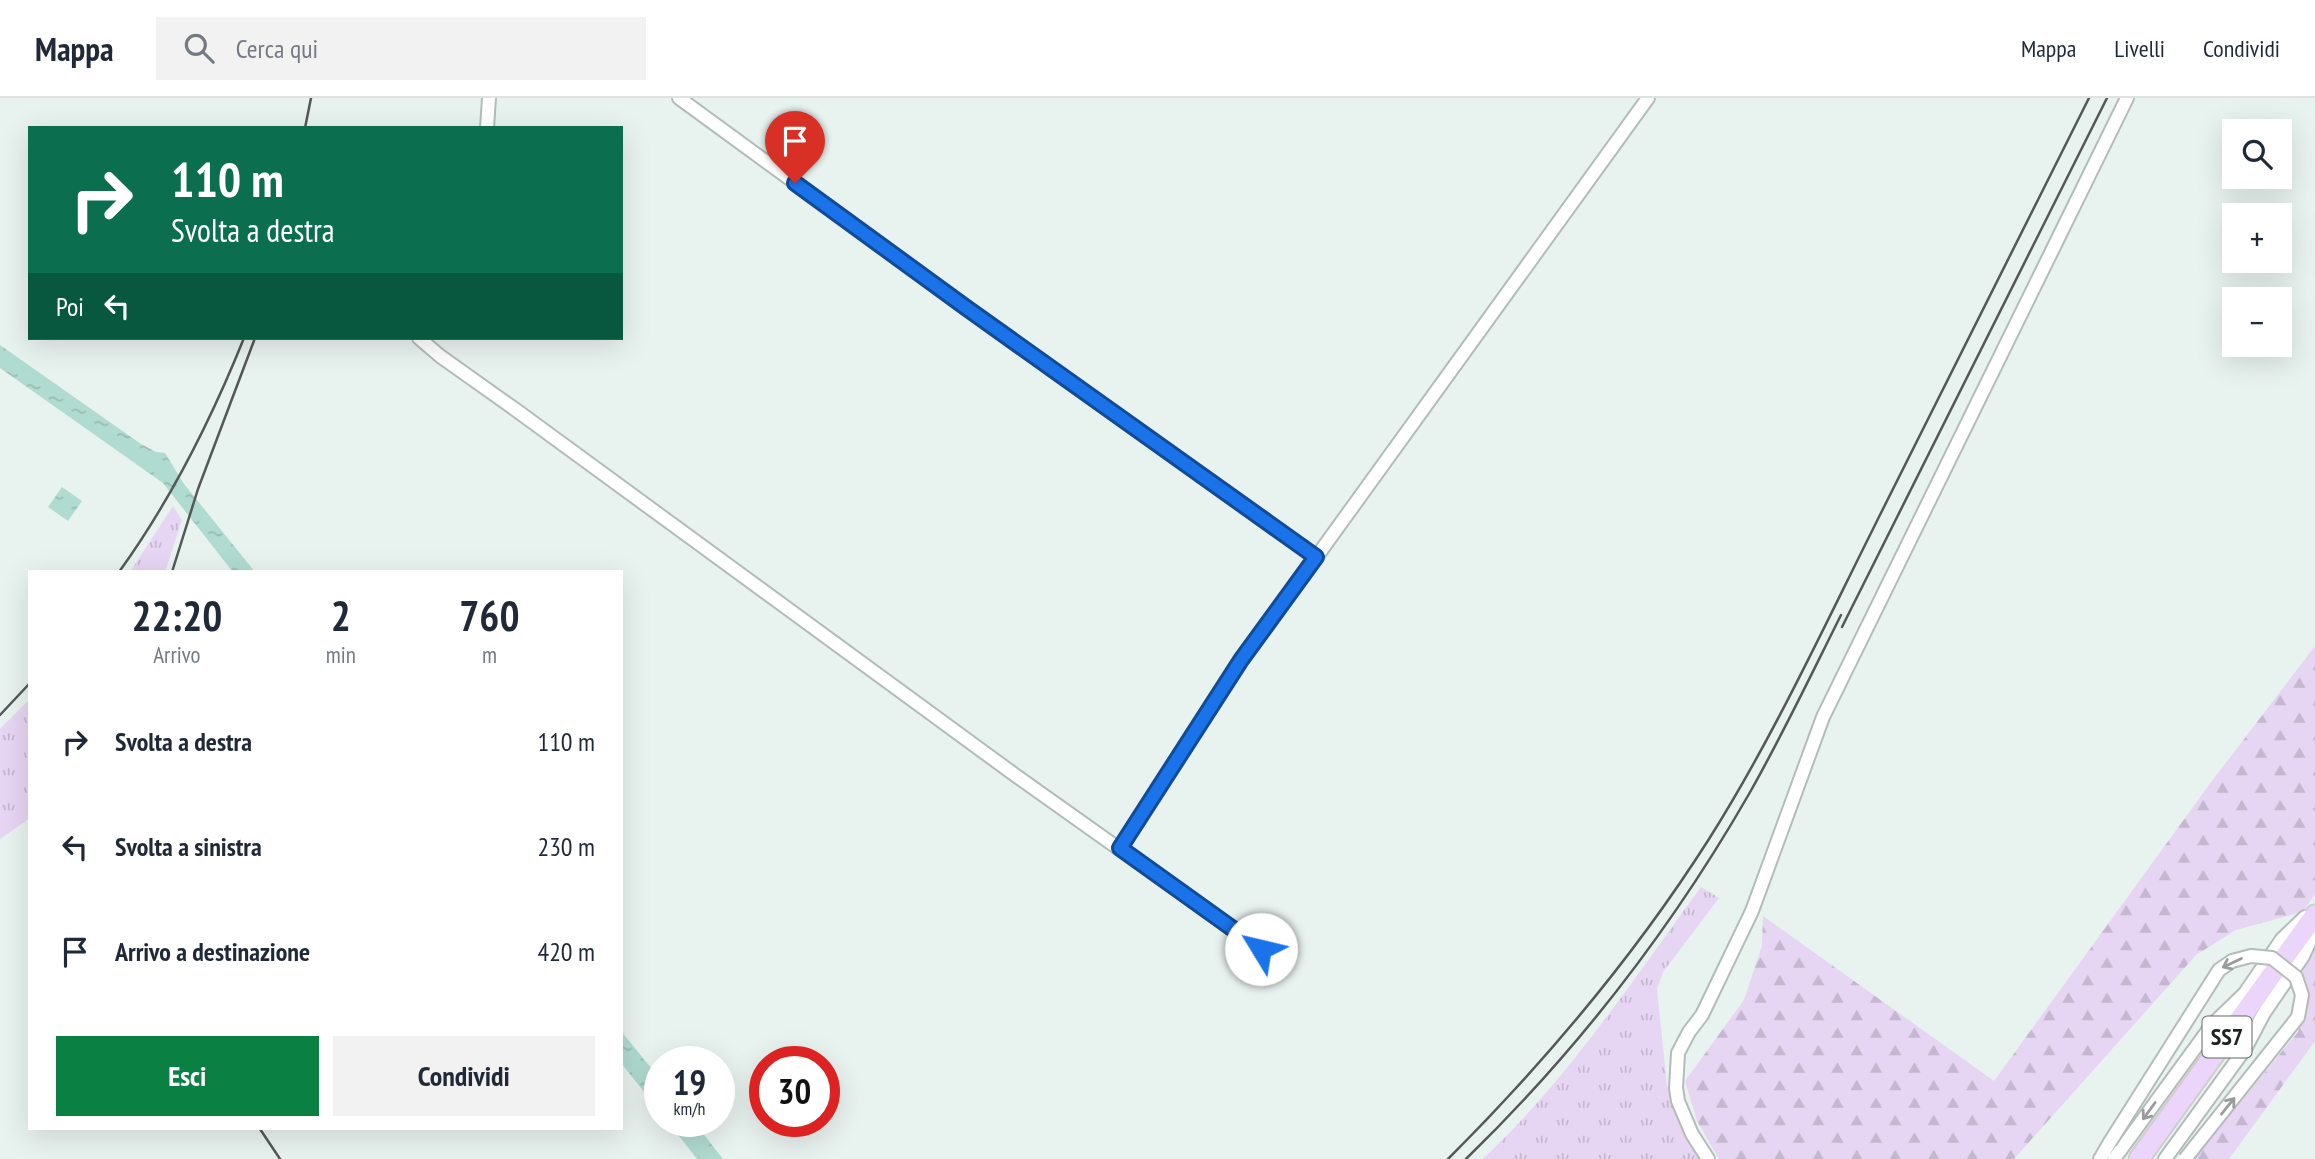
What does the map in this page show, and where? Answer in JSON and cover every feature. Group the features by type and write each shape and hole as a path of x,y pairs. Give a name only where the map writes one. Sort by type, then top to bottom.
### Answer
{"main road":[{"name":"SS7","path":"2139,1159 2315,915"}],"street":[{"path":"487,126 489,98"},
{"path":"679,98 968,309 1316,557"},
{"path":"1120,848 1241,660 1648,98"},
{"path":"1709,1159 1692,1134 1678,1101 1678,1053 1702,1015 1752,911 1824,717 2127,98"},
{"path":"421,340 993,760 1261,949"},
{"path":"2114,1159 2211,1025 2245,993 2282,939 2315,907"},
{"path":"2165,1159 2245,1049 2264,1013 2303,956 2315,930"},
{"path":"2100,1159 2219,970 2232,961 2251,956 2272,958 2296,977 2302,995 2298,1017 2185,1159"}],"green space":[{"path":"173,506 182,520 166,570 131,570"},
{"path":"2315,646 2315,894 2302,912 2236,930 2196,955 2014,1159 1719,1159 1697,1121 1685,1081 1744,1000 1762,946 1763,916 1994,1081 2209,785"},
{"path":"28,701 28,819 0,839 0,729"},
{"path":"1701,887 1719,898 1663,972 1657,989 1667,1086 1702,1159 1483,1159 1514,1128 1571,1062 1625,993"},
{"path":"2315,948 2315,1041 2229,1159 2193,1159 2298,1032 2308,997 2298,973"}],"water":[{"path":"0,345 141,444 156,452 165,453 184,484 253,570 231,570 163,483 0,368"},
{"path":"62,487 82,501 68,521 48,507"},
{"path":"623,1033 644,1059 644,1092 623,1066"},
{"path":"680,1137 706,1137 723,1159 697,1159"}],"railway":[{"path":"305,126 311,98"},
{"path":"1448,1159 1554,1046 1619,966 1680,883 1732,802 1795,686 2089,98"},
{"path":"1842,627 2107,98"},
{"path":"120,570 156,517 189,459 243,340"},
{"path":"173,570 198,489 254,340"},
{"path":"1466,1159 1507,1118 1584,1031 1655,940 1749,794 1841,615"},
{"path":"0,715 28,685"},
{"path":"261,1130 280,1159"}],"route":[{"path":"795,183 1316,557 1241,660 1120,848 1261,949"}]}
